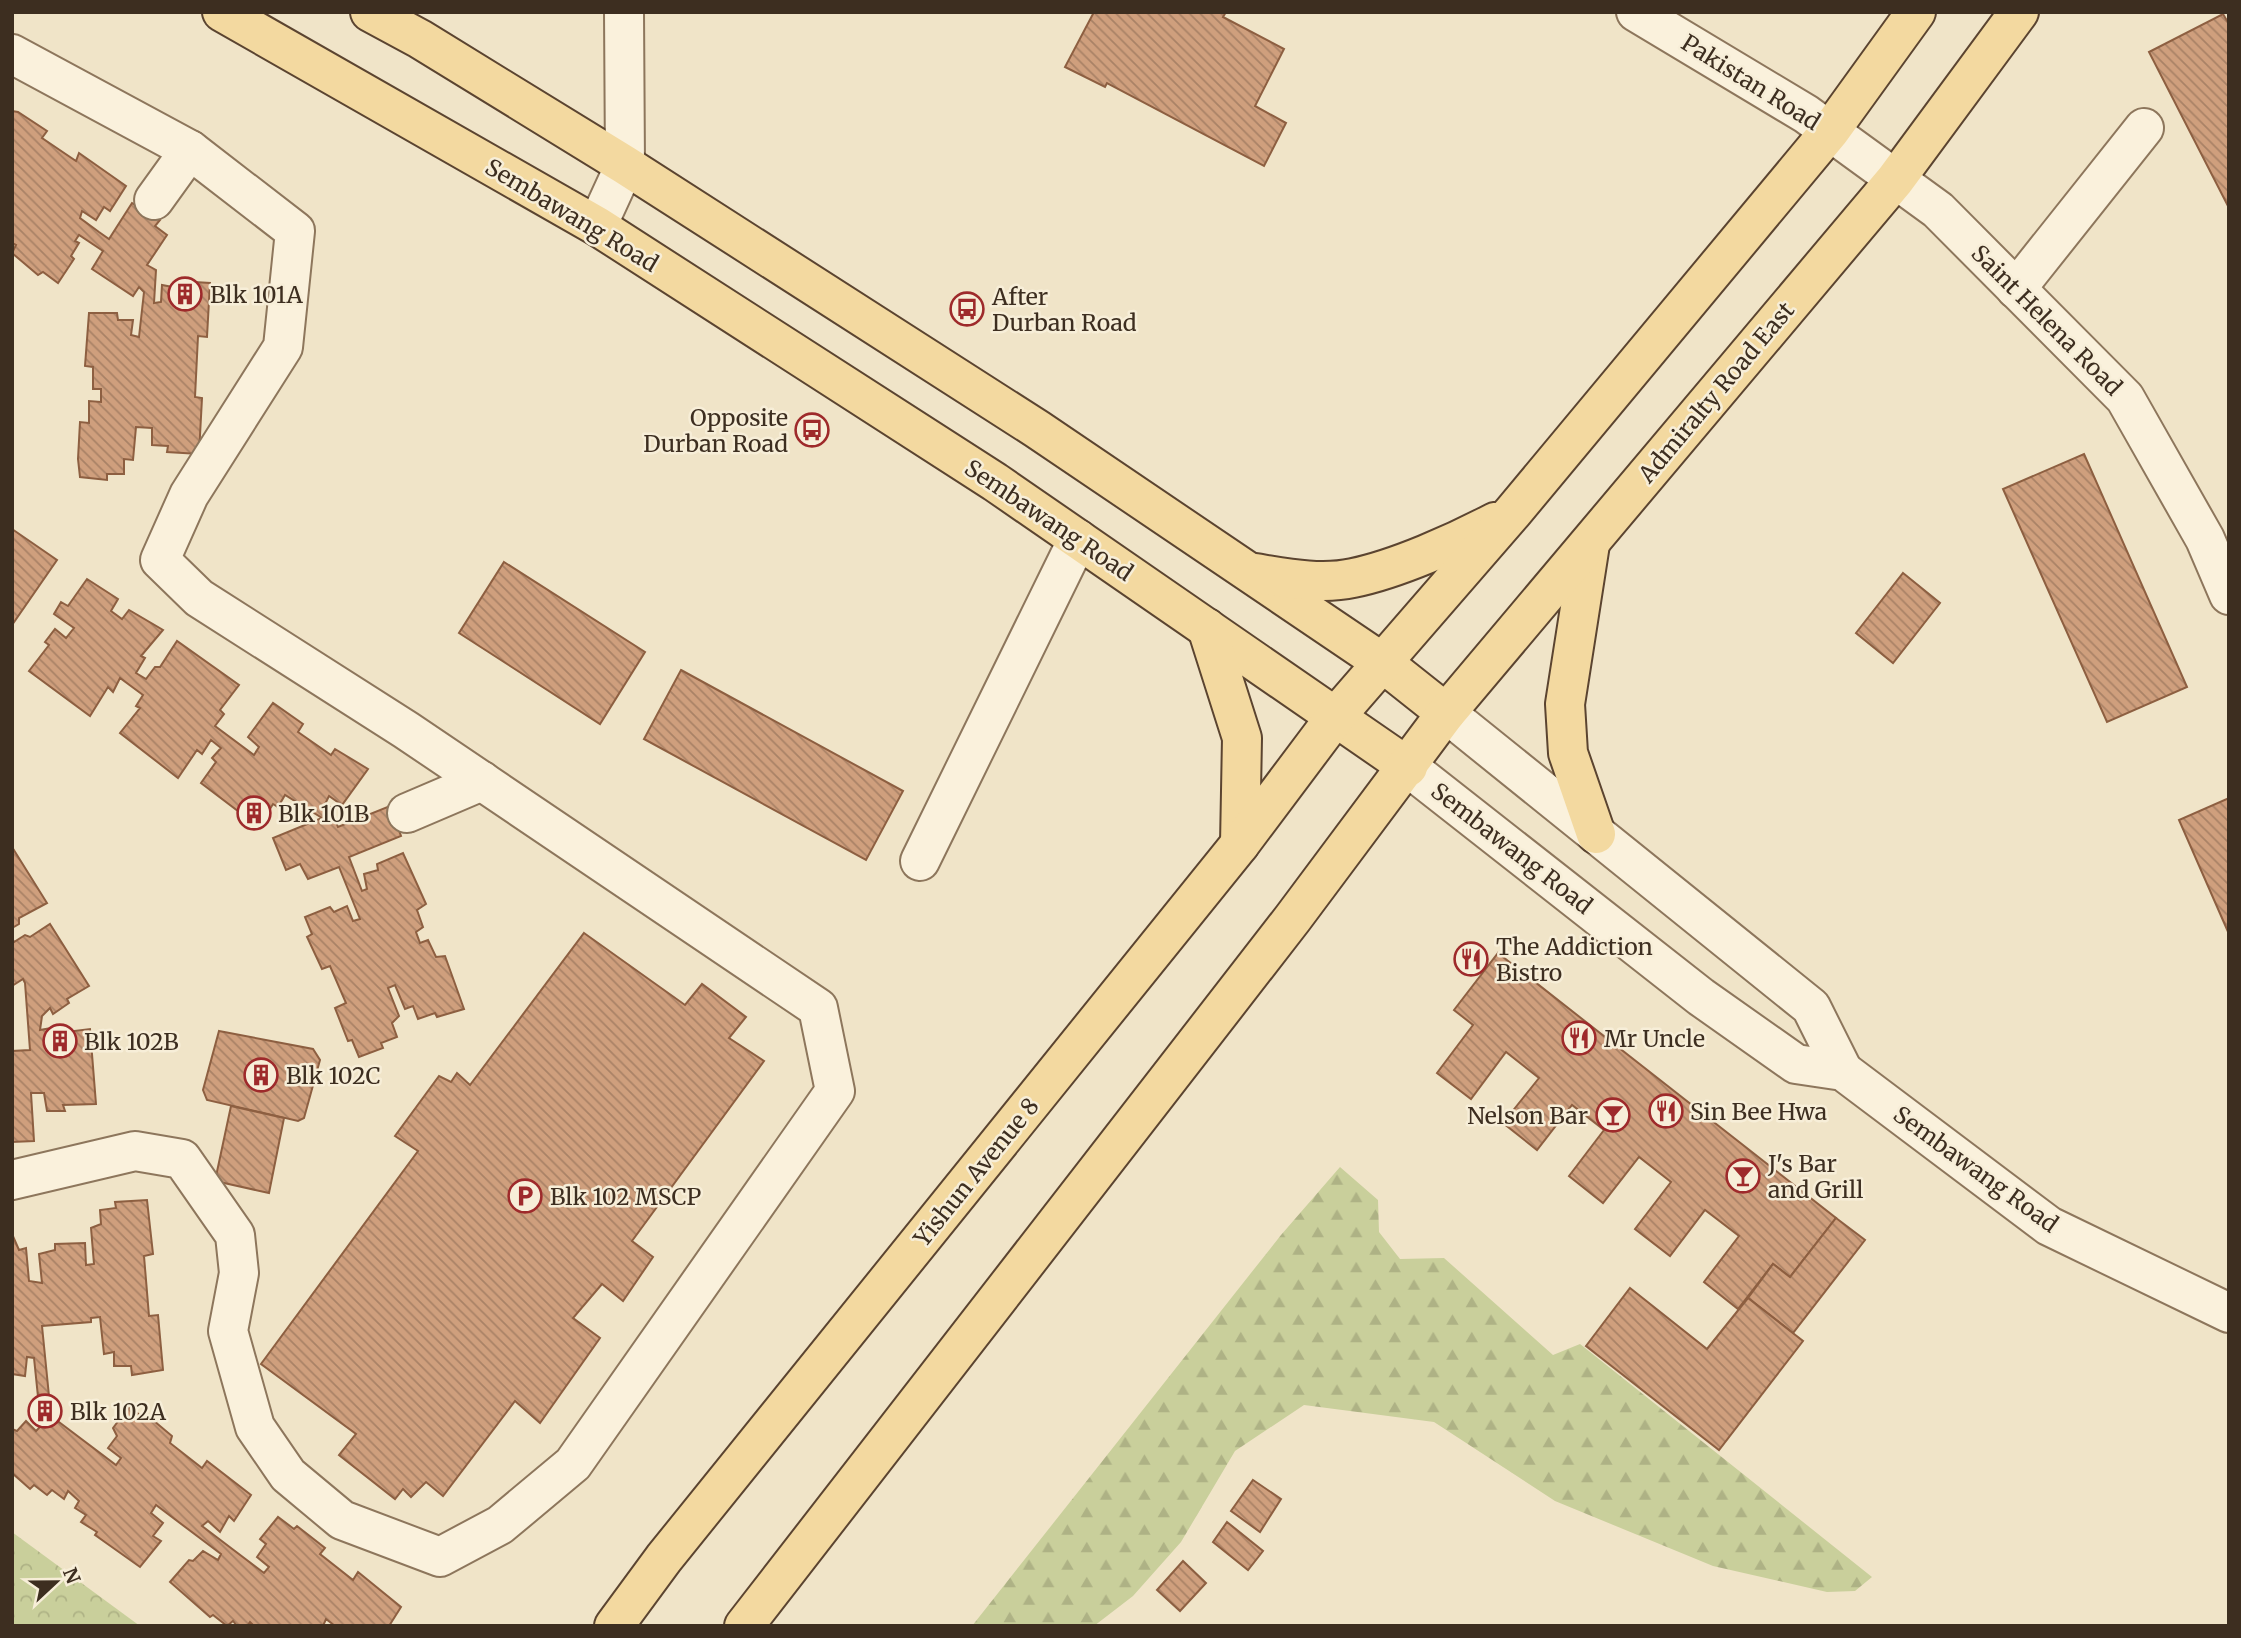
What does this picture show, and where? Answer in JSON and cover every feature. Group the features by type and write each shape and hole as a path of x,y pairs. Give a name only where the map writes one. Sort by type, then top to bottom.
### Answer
{"main road":[{"name":"Sembawang Road","path":"222,12 597,226 1078,539 1408,767"},
{"name":"Sembawang Road","path":"369,12 420,39 625,165 1037,429 1383,663 1446,713"},
{"path":"1336,716 1513,512 1830,131 1916,12"},
{"name":"Admiralty Road East","path":"1408,767 1446,713 1895,180 2019,12"},
{"path":"1250,573 1301,580 1352,578 1451,545 1513,512"},
{"path":"1590,544 1565,704 1568,753 1596,834"},
{"path":"1208,628 1242,738 1240,844"},
{"name":"Yishun Avenue 8","path":"614,1626 664,1558 1240,844 1336,716"},
{"path":"754,1612 1408,767"}],"street":[{"path":"597,226 625,165 624,12"},
{"name":"Pakistan Road","path":"1636,12 1830,131 1895,180"},
{"path":"12,54 190,150 295,231 283,347 189,495 160,560 198,598 482,781 818,1008 835,1091 573,1464 500,1525 440,1556 342,1520 288,1475 255,1427 228,1331 239,1273 235,1235 182,1159 135,1151 12,1180"},
{"path":"2016,289 2144,128"},
{"path":"154,201 190,150"},
{"name":"Saint Helena Road","path":"1895,180 1938,210 2125,398 2205,539 2229,594"},
{"path":"920,861 1078,539"},
{"name":"Sembawang Road","path":"1446,713 1811,1007 1843,1071 2049,1226 2229,1313"},
{"name":"Sembawang Road","path":"1408,767 1701,997 1796,1064 1843,1071"},
{"path":"407,813 482,781"}],"green space":[{"path":"1340,1167 1378,1200 1379,1232 1400,1259 1444,1258 1553,1355 1580,1344 1872,1577 1855,1591 1827,1592 1713,1566 1555,1501 1434,1422 1304,1405 1235,1451 1181,1542 1133,1596 1094,1626 972,1626 1281,1235"},
{"path":"12,1532 140,1626 12,1626"}],"building":[{"path":"1094,12 1226,12 1223,17 1284,49 1255,106 1286,123 1264,166 1107,83 1105,87 1065,67"},
{"path":"2223,14 2229,24 2229,208 2149,52"},
{"name":"Blk 101A","path":"12,111 18,112 47,131 42,138 76,161 79,153 126,186 110,211 104,207 96,220 82,211 80,218 99,232 109,239 132,203 160,220 155,226 167,235 147,265 156,270 154,303 161,302 162,285 178,288 178,281 210,283 207,337 198,336 195,397 202,398 199,454 167,452 168,446 152,445 152,428 136,427 133,460 124,459 124,474 107,474 107,480 80,477 80,422 89,423 89,401 101,402 101,389 93,389 93,367 85,366 89,313 117,313 118,320 133,320 131,335 139,337 144,292 139,287 133,296 92,269 103,251 79,235 75,241 79,243 71,256 74,259 58,283 43,272 38,275 12,253 16,245 12,243"},
{"path":"2084,454 2187,687 2107,722 2003,489"},
{"path":"12,529 57,560 12,625"},
{"path":"504,562 645,652 600,724 459,633"},
{"path":"1903,573 1940,603 1893,663 1856,633"},
{"name":"Blk 101B","path":"87,579 118,599 111,611 122,619 129,610 163,630 141,656 145,658 136,673 146,679 155,667 160,667 177,641 239,685 220,710 224,714 215,726 254,755 259,747 248,737 273,703 303,724 298,732 331,755 335,749 368,769 342,805 329,796 325,804 330,807 338,827 390,806 401,836 349,857 362,891 367,889 364,874 378,870 377,864 403,853 426,904 417,910 423,927 416,932 420,943 428,940 436,957 445,956 464,1009 437,1017 435,1013 418,1019 413,1006 405,1009 395,985 388,988 399,1016 392,1023 397,1037 381,1043 383,1048 359,1057 352,1040 348,1041 335,1008 346,1003 330,966 322,969 307,937 312,934 305,917 330,907 334,912 347,906 353,921 360,919 339,867 308,879 300,864 286,870 273,838 322,818 285,795 278,807 273,804 259,827 201,783 216,762 212,758 221,748 211,740 202,754 197,750 178,778 120,733 140,708 136,706 143,695 120,678 113,692 108,687 90,716 29,671 49,645 45,642 55,629 66,638 74,628 54,614 61,602 68,606"},
{"path":"681,670 903,791 866,860 644,739"},
{"path":"2229,798 2229,934 2179,820"},
{"path":"12,847 47,903 19,918 19,924 12,928"},
{"name":"Blk 102B","path":"50,924 89,986 67,999 69,1003 53,1014 50,1008 42,1016 40,1030 57,1027 58,1033 90,1029 96,1104 63,1105 65,1111 47,1111 44,1093 31,1093 34,1141 12,1142 12,1051 30,1050 25,983 23,979 12,986 12,938 14,942 25,935 30,937"},
{"name":"Blk 102 MSCP","path":"584,933 685,1005 702,984 746,1017 729,1038 764,1061 632,1241 653,1257 623,1301 602,1284 573,1318 600,1338 540,1423 515,1401 443,1496 426,1482 411,1497 403,1489 395,1499 339,1455 356,1434 261,1364 418,1151 395,1136 439,1076 451,1082 457,1073 470,1085"},
{"path":"1498,953 1836,1218 1790,1277 1773,1264 1738,1309 1704,1282 1739,1236 1705,1210 1670,1256 1635,1229 1671,1182 1639,1157 1603,1203 1569,1176 1604,1130 1572,1105 1537,1150 1503,1123 1539,1078 1506,1052 1471,1099 1437,1073 1473,1025 1454,1010"},
{"name":"Blk 102C","path":"219,1031 313,1049 320,1060 304,1118 298,1121 207,1100 203,1090"},
{"path":"231,1106 284,1118 269,1193 215,1181"},
{"name":"Blk 102A","path":"147,1200 153,1254 144,1256 149,1316 158,1315 163,1370 132,1375 131,1366 114,1366 114,1352 104,1354 100,1317 91,1318 91,1322 42,1326 51,1416 116,1465 121,1458 108,1448 117,1436 113,1428 129,1407 144,1418 148,1416 172,1436 170,1443 202,1468 207,1461 251,1495 234,1521 229,1516 220,1532 208,1521 202,1526 264,1573 269,1567 257,1557 266,1544 260,1539 278,1517 294,1529 297,1526 325,1548 320,1554 353,1580 358,1572 401,1607 389,1626 335,1626 326,1619 323,1626 254,1626 250,1622 247,1626 237,1626 233,1621 227,1626 213,1615 210,1617 170,1582 189,1560 193,1561 203,1551 218,1560 221,1554 156,1505 151,1513 163,1523 153,1536 161,1541 140,1567 81,1522 86,1515 75,1508 79,1501 68,1491 64,1499 52,1490 47,1495 34,1485 30,1489 12,1473 12,1429 17,1431 26,1421 36,1431 41,1426 34,1358 27,1357 25,1376 12,1374 12,1234 19,1250 26,1248 29,1281 42,1283 39,1254 55,1250 55,1244 85,1243 86,1265 94,1264 91,1228 101,1224 100,1210 116,1208 115,1202"},
{"path":"1836,1218 1865,1240 1793,1333 1748,1298 1773,1264 1790,1277"},
{"path":"1630,1288 1707,1349 1748,1298 1803,1341 1719,1450 1586,1346"},
{"path":"1253,1480 1281,1499 1260,1532 1231,1511"},
{"path":"1227,1522 1263,1551 1248,1570 1213,1542"},
{"path":"1183,1561 1206,1583 1180,1611 1157,1590"}],"place":[{"name":"Blk 101A","path":"185,294"},
{"name":"After Durban Road","path":"967,309"},
{"name":"Opposite Durban Road","path":"812,430"},
{"name":"Blk 101B","path":"254,813"},
{"name":"The Addiction Bistro","path":"1471,959"},
{"name":"Mr Uncle","path":"1579,1038"},
{"name":"Blk 102B","path":"60,1041"},
{"name":"Blk 102C","path":"261,1075"},
{"name":"Sin Bee Hwa","path":"1666,1111"},
{"name":"Nelson Bar","path":"1613,1115"},
{"name":"J's Bar and Grill","path":"1743,1176"},
{"name":"Blk 102 MSCP","path":"525,1196"},
{"name":"Blk 102A","path":"45,1411"}]}
